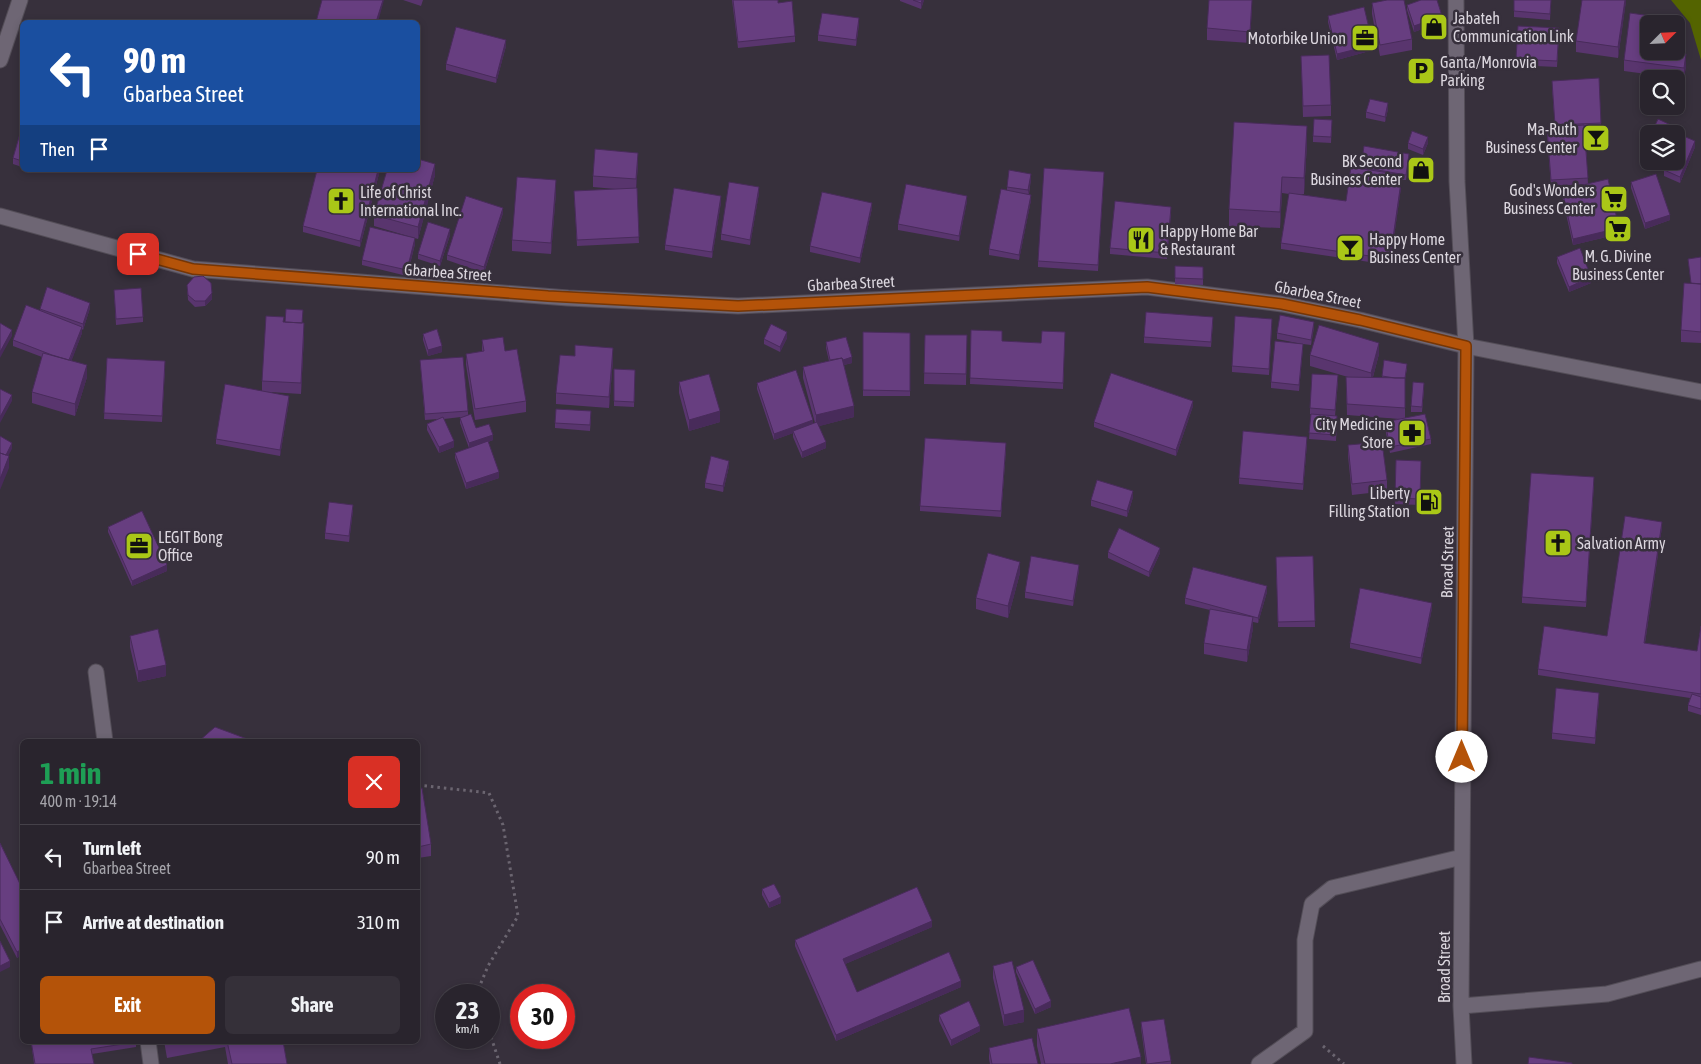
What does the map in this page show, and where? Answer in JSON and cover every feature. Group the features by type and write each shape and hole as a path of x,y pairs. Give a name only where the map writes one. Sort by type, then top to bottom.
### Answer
{"street":[{"path":"0,60 20,0"},
{"name":"Broad Street","path":"1456,0 1457,181 1466,346 1461,1006 1464,1064"},
{"name":"Gbarbea Street","path":"0,216 193,269 548,296 738,306 1147,287 1282,304 1360,320 1466,346 1701,392"},
{"path":"96,672 105,739"},
{"path":"1259,1064 1305,1031 1305,940 1312,904 1332,888 1462,857"},
{"path":"1461,1006 1606,994 1701,969"},
{"path":"149,1044 152,1064"}],"path":[{"path":"420,785 489,793 503,824 518,916 488,966 481,984"},
{"path":"1305,1031 1344,1064"},
{"path":"495,1049 500,1064"}],"green space":[{"path":"1671,0 1701,0 1701,60 1690,23"}],"building":[{"path":"322,0 383,0 377,20 317,20"},
{"path":"733,0 778,0 778,3 792,1 795,36 738,42"},
{"path":"1209,0 1252,0 1250,32 1207,28"},
{"path":"1387,0 1404,0 1412,39 1380,45 1372,3"},
{"path":"1421,0 1437,0 1442,16 1414,26 1407,5"},
{"path":"1514,0 1551,0 1550,14 1514,11"},
{"path":"1582,0 1625,0 1618,47 1576,41"},
{"path":"1364,7 1373,45 1337,54 1328,16"},
{"path":"822,13 859,18 856,40 818,35"},
{"path":"1630,13 1644,15 1640,15 1640,60 1685,60 1685,54 1686,54 1684,68 1624,60"},
{"path":"1518,26 1559,28 1557,61 1516,59"},
{"path":"456,27 506,40 496,78 446,64"},
{"path":"1329,55 1331,105 1303,106 1301,56"},
{"path":"1599,78 1601,123 1555,125 1552,81"},
{"path":"1370,99 1388,103 1385,117 1366,112"},
{"path":"1314,119 1332,120 1331,137 1313,136"},
{"path":"1658,119 1671,125 1655,125"},
{"path":"1234,122 1307,126 1304,178 1282,177 1280,212 1229,209"},
{"path":"1584,125 1588,178 1551,180 1547,128"},
{"path":"1412,131 1428,137 1423,149 1408,143"},
{"path":"20,134 20,160 13,158"},
{"path":"1685,137 1695,141 1685,165"},
{"path":"1364,146 1409,154 1406,175 1361,167"},
{"path":"595,149 638,153 636,179 593,176"},
{"path":"420,160 435,164 418,227 374,215 386,172 420,172"},
{"path":"1351,167 1402,175 1390,259 1281,243 1289,193 1346,201"},
{"path":"1044,168 1104,172 1098,265 1038,261"},
{"path":"1009,170 1031,174 1028,190 1007,187"},
{"path":"1664,170 1683,170 1680,177"},
{"name":"Life of Christ International Inc.","path":"316,172 377,172 360,241 303,226"},
{"path":"1656,174 1670,215 1645,223 1631,182"},
{"path":"517,177 556,180 551,243 512,240"},
{"path":"1608,179 1619,228 1573,239 1562,190"},
{"path":"729,182 759,187 750,240 721,234"},
{"path":"906,184 967,196 959,236 898,224"},
{"path":"637,188 639,237 577,240 574,191"},
{"path":"674,188 721,196 712,252 665,245"},
{"path":"1001,189 1031,195 1019,255 989,249"},
{"path":"822,192 872,203 860,258 810,246"},
{"path":"466,196 503,208 484,267 447,255"},
{"path":"1115,201 1171,207 1167,253 1110,248"},
{"path":"428,222 450,229 440,261 418,254"},
{"path":"370,227 415,238 407,270 362,260"},
{"path":"1580,248 1591,277 1569,287 1557,257"},
{"path":"1701,257 1701,284 1691,283 1688,259"},
{"path":"1175,266 1203,267 1203,279 1175,278"},
{"path":"203,276 211,283 212,293 205,301 195,301 188,295 187,285 194,277"},
{"path":"1684,283 1701,284 1701,332 1681,330"},
{"path":"47,287 90,303 83,324 40,309"},
{"path":"141,288 143,317 116,319 114,290"},
{"path":"26,305 82,327 69,360 13,340"},
{"path":"286,309 303,310 302,323 285,322"},
{"path":"1146,312 1213,317 1211,342 1144,337"},
{"path":"1280,315 1314,322 1311,340 1277,333"},
{"path":"266,316 284,317 283,322 304,323 301,383 262,381"},
{"path":"1235,316 1272,319 1269,369 1232,366"},
{"path":"0,323 12,330 0,352"},
{"path":"771,324 787,332 780,347 764,339"},
{"path":"1319,325 1379,343 1371,373 1310,355"},
{"path":"437,329 442,346 428,350 423,334"},
{"path":"971,330 1002,331 1002,341 1041,343 1042,331 1065,332 1063,383 970,378"},
{"path":"863,332 910,333 910,391 863,390"},
{"path":"925,335 967,335 966,374 924,373"},
{"path":"503,337 505,351 517,349 526,401 475,409 466,354 484,351 482,340"},
{"path":"846,337 852,357 843,360 842,358 830,360 826,342"},
{"path":"1275,341 1303,344 1299,385 1271,382"},
{"path":"575,345 613,348 609,397 556,393 560,355 575,356"},
{"path":"43,353 87,365 75,404 32,392"},
{"path":"463,357 468,411 425,414 420,360"},
{"path":"107,358 165,361 162,416 104,413"},
{"path":"842,358 854,406 816,415 803,367"},
{"path":"1384,360 1407,364 1405,378 1382,376"},
{"path":"614,369 635,370 634,402 614,401"},
{"path":"796,370 813,420 774,434 757,383"},
{"path":"1111,373 1193,401 1176,450 1094,422"},
{"path":"709,374 720,411 689,420 679,382"},
{"path":"1312,374 1338,375 1335,410 1310,408"},
{"path":"1346,377 1405,378 1405,408 1347,404"},
{"path":"1413,382 1424,383 1422,407 1411,406"},
{"path":"225,384 289,396 280,450 216,439"},
{"path":"0,389 12,395 0,417"},
{"path":"556,409 591,411 590,425 555,423"},
{"path":"471,414 476,428 489,424 493,435 469,443 460,418"},
{"path":"1311,414 1337,416 1336,435 1309,433"},
{"path":"1425,414 1431,439 1390,447 1385,422"},
{"path":"443,417 454,441 439,447 427,424"},
{"path":"817,422 826,442 802,452 793,431"},
{"path":"1243,431 1307,437 1303,484 1239,478"},
{"path":"0,436 12,443 6,455 0,453"},
{"path":"925,438 1006,443 1001,511 920,506"},
{"path":"488,441 499,472 466,483 455,453"},
{"path":"1382,442 1387,480 1352,484 1348,445"},
{"path":"0,453 9,456 0,479"},
{"path":"711,456 729,461 723,486 705,483"},
{"path":"1396,460 1421,461 1420,499 1395,498"},
{"name":"Salvation Army","path":"1531,473 1594,477 1586,602 1522,597"},
{"path":"1097,480 1133,491 1127,511 1091,500"},
{"path":"329,502 353,505 349,536 325,533"},
{"path":"142,511 167,565 132,581 108,527"},
{"path":"1625,516 1662,522 1644,643 1697,651 1701,626 1701,694 1538,669 1544,626 1607,636"},
{"path":"1119,528 1160,548 1149,572 1108,552"},
{"path":"988,553 1020,562 1008,606 976,598"},
{"path":"1031,556 1079,565 1073,601 1025,592"},
{"path":"1313,556 1315,621 1278,622 1276,557"},
{"path":"1193,567 1267,586 1258,618 1185,598"},
{"path":"1360,588 1432,603 1421,658 1350,643"},
{"path":"1210,609 1253,617 1247,650 1204,643"},
{"path":"158,629 166,665 138,671 130,636"},
{"path":"1556,688 1599,693 1595,738 1552,733"},
{"path":"1692,694 1701,697 1701,709 1688,705"},
{"path":"215,727 247,739 201,739"},
{"path":"420,788 422,788 431,844 420,847"},
{"path":"0,843 20,884 20,950 17,952 0,919"},
{"path":"774,884 781,897 769,903 762,889"},
{"path":"917,887 932,921 843,959 857,992 949,952 961,981 836,1035 795,940"},
{"path":"0,941 10,961 0,966"},
{"path":"1033,960 1051,1001 1035,1009 1016,967"},
{"path":"1012,961 1024,1010 1004,1015 993,966"},
{"path":"969,1001 980,1026 951,1040 939,1015"},
{"path":"1129,1008 1141,1057 1110,1064 1045,1064 1037,1029"},
{"path":"1164,1019 1171,1061 1147,1064 1141,1022"},
{"path":"1032,1038 1038,1064 992,1064 989,1048"},
{"path":"32,1044 123,1044 91,1049 94,1064 35,1064"},
{"path":"228,1044 284,1044 287,1064 232,1064"},
{"path":"1529,1057 1572,1063 1572,1064 1528,1064"}],"place":[{"name":"Jabateh Communication Link","path":"1434,27"},
{"name":"Motorbike Union","path":"1365,38"},
{"name":"Ganta/Monrovia Parking","path":"1421,71"},
{"name":"Ma-Ruth Business Center","path":"1596,138"},
{"name":"BK Second Business Center","path":"1421,170"},
{"name":"God's Wonders Business Center","path":"1614,199"},
{"name":"Life of Christ International Inc.","path":"341,201"},
{"name":"M. G. Divine Business Center","path":"1618,229"},
{"name":"Happy Home Bar & Restaurant","path":"1141,240"},
{"name":"Happy Home Business Center","path":"1350,248"},
{"name":"City Medicine Store","path":"1412,433"},
{"name":"Liberty Filling Station","path":"1429,502"},
{"name":"Salvation Army","path":"1558,543"},
{"name":"LEGIT Bong Office","path":"139,546"}],"route":[{"path":"138,254 193,269 392,286 738,306 1147,287 1282,304 1360,320 1466,346 1462,757"}]}
